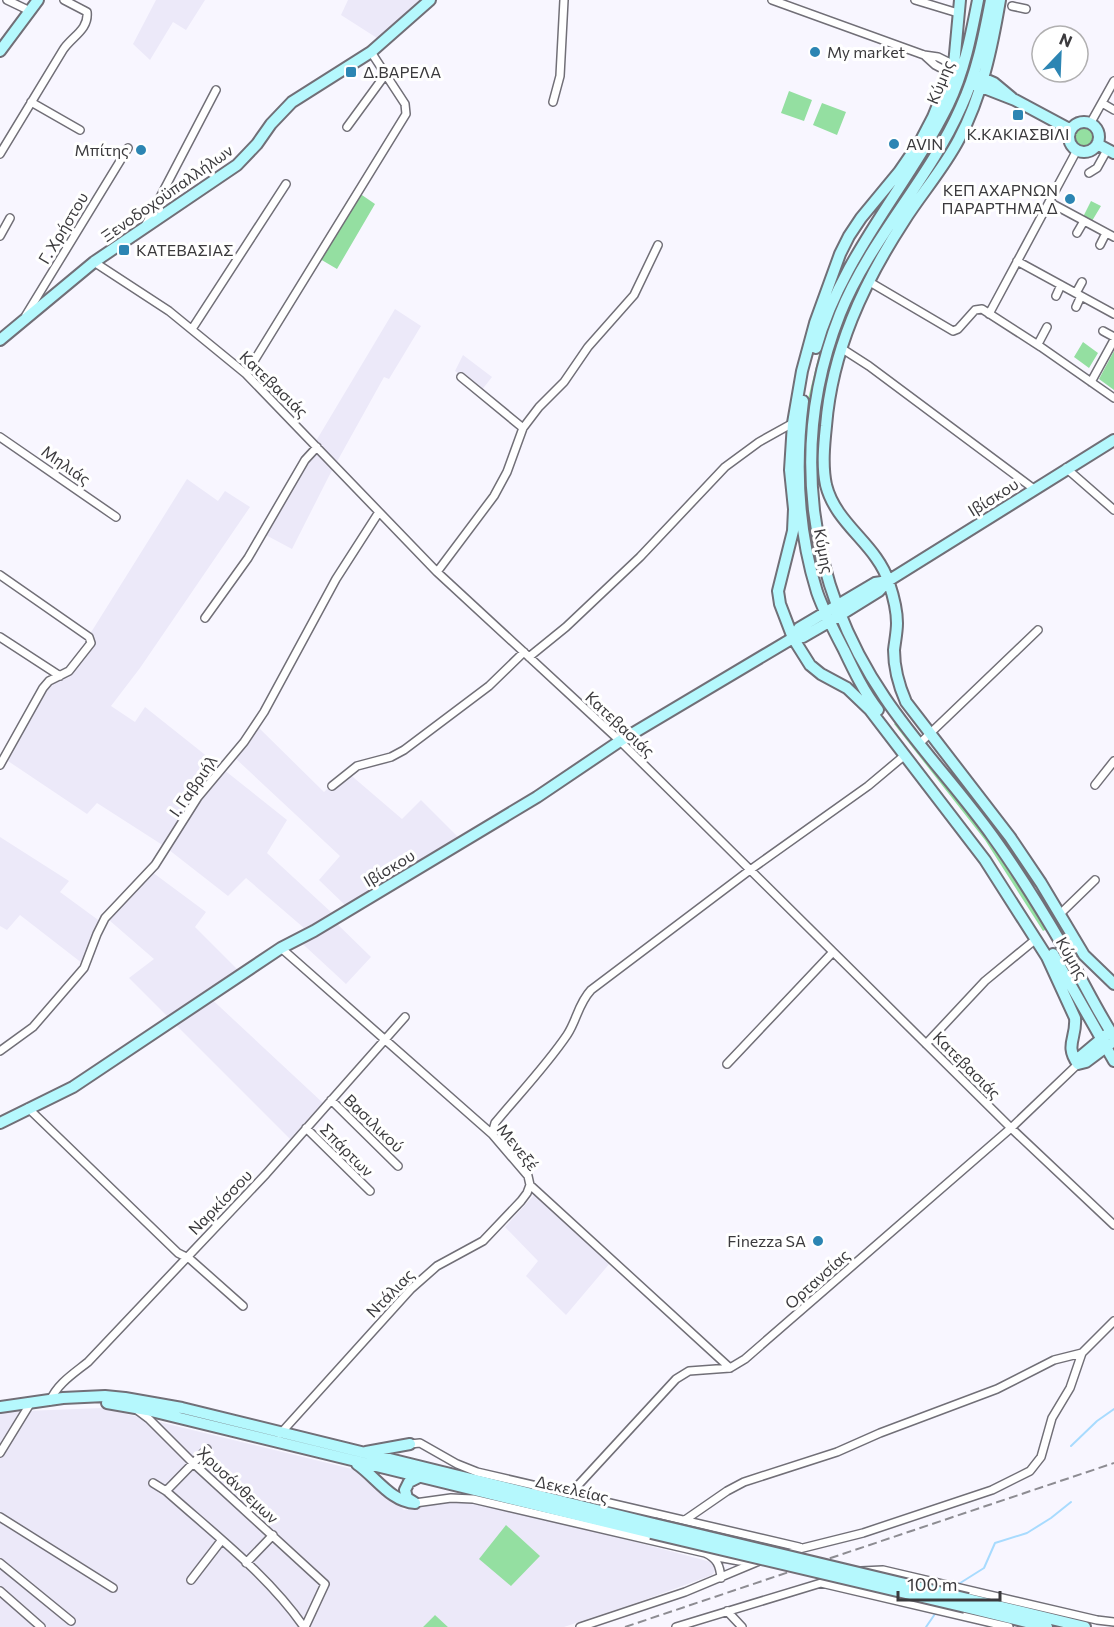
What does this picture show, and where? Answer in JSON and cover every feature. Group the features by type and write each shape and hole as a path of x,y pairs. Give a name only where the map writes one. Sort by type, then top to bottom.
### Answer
{"street":[{"path":"7,0 30,11"},
{"path":"0,51 38,0"},
{"path":"0,154 67,43 82,30 87,12 64,0"},
{"name":"Ξενοδοχοϋπαλλήλων","path":"0,340 94,262 237,165 292,102 371,52 430,0"},
{"path":"553,102 560,76 564,0"},
{"path":"772,0 924,55 935,65 977,80 1071,130"},
{"path":"915,0 958,13"},
{"path":"960,0 957,71 921,140 861,218 840,254 815,323 802,371 793,423 790,470 794,509 793,531 778,591 780,604 794,638 810,665 859,698 986,860 1036,939 1076,1018 1071,1048 1073,1058 1078,1064 1086,1062 1110,1037"},
{"name":"Κύμης","path":"978,0 950,102 932,135 859,248 836,292 819,337 809,374 800,427 800,499 812,571 827,617 856,676 876,708 953,805 1007,880 1053,955 1110,1037"},
{"name":"Κύμης","path":"991,0 977,80 943,140 871,254 847,298 824,366 814,420 812,473 819,544 829,587 838,611 878,687 1019,875 1064,949 1110,1037 1114,1060"},
{"path":"1000,0 968,120 954,149 903,222 868,281 841,348 827,406 824,438 826,484 839,514 872,551 888,580 897,624 894,653 898,681 906,702 1010,837 1084,955 1114,984"},
{"path":"1012,6 1026,9"},
{"path":"246,374 406,114 405,104 371,52"},
{"path":"347,127 386,75"},
{"path":"1090,124 1114,81"},
{"path":"142,230 216,90"},
{"path":"31,102 80,130"},
{"path":"1102,103 1114,110"},
{"path":"1080,123 1090,124 1098,133 1097,144 1090,150 1077,150 1069,139 1071,130 1080,123"},
{"path":"1089,173 1097,168 1111,152 1097,144"},
{"name":"Γ. Χρήστου","path":"22,322 128,148"},
{"path":"989,314 1077,150"},
{"path":"192,329 286,184"},
{"path":"1049,202 1110,233 1100,245"},
{"path":"0,236 10,218"},
{"path":"1077,233 1084,221"},
{"path":"438,572 494,496 507,472 523,428 539,407 564,382 588,347 634,296 658,245"},
{"path":"1017,261 1046,273 1061,285 1114,314"},
{"name":"Κατεβασιάς","path":"94,262 169,311 246,374 438,572 620,741 1011,1128 1114,1225"},
{"path":"868,281 950,330 958,329 975,310 982,309 1038,344 1114,398"},
{"path":"1076,307 1082,282"},
{"path":"1005,284 1012,288"},
{"path":"1056,296 1061,285"},
{"path":"1038,344 1047,327"},
{"path":"1091,381 1114,338 1104,331"},
{"path":"841,348 869,366 1034,489"},
{"path":"461,377 523,428"},
{"path":"332,786 357,766 391,757 404,750 526,655 566,627 640,557 725,467 759,442 793,423"},
{"name":"Μηλιάς","path":"0,437 116,517"},
{"name":"Ιβίσκου","path":"0,1123 73,1087 281,948 537,797 620,741 794,638 799,628 838,611 875,583 888,580 1114,440"},
{"path":"205,618 241,569 281,505 305,460 317,447"},
{"path":"1066,468 1114,510"},
{"name":"Ι. Γαβριήλ","path":"0,1051 33,1027 84,968 105,918 155,865 198,797 244,742 264,712 336,579 379,512"},
{"path":"0,575 90,639 91,644 69,671 49,681 36,698 0,765"},
{"path":"920,743 1038,630"},
{"path":"0,637 60,676"},
{"path":"492,1134 495,1123 566,1036 576,1019 579,1006 591,990 750,870 868,786 905,755"},
{"path":"1095,785 1114,761"},
{"path":"1060,915 1095,880"},
{"path":"926,1044 985,981 1036,939"},
{"name":"Μενεξέ","path":"281,948 492,1134 528,1176 530,1185 730,1368"},
{"path":"728,1064 833,952"},
{"name":"Ναρκίσσου","path":"50,1401 59,1385 88,1362 266,1174 405,1017"},
{"name":"Ορτανσίας","path":"570,1494 676,1379 689,1371 730,1368 767,1342 1011,1128 1078,1064"},
{"name":"Βασιλικού","path":"331,1100 398,1166"},
{"path":"28,1108 178,1253 186,1257 243,1306"},
{"name":"Σπάρτων","path":"306,1128 370,1191"},
{"name":"Ντάλιας","path":"280,1434 411,1289 437,1266 483,1241 521,1201 530,1185"},
{"path":"580,1627 721,1578 770,1556 863,1533 992,1490 1030,1471 1041,1457 1052,1418 1070,1388 1082,1353 1114,1321"},
{"path":"685,1520 720,1495 744,1482 837,1452 880,1433 997,1389 1054,1360 1082,1353"},
{"name":"Δεκελείας","path":"0,1407 63,1398 125,1398 182,1408 280,1434 419,1477 1086,1627"},
{"name":"Δεκελείας","path":"50,1401 103,1402 132,1407 357,1457 414,1466 652,1528"},
{"path":"0,1453 30,1404"},
{"name":"Χρυσάνθεμων","path":"132,1407 149,1419 193,1463 325,1584 305,1627"},
{"path":"757,1562 712,1556 470,1498 405,1502 391,1493 357,1457 420,1443 457,1464 477,1472 803,1547"},
{"path":"410,1444 405,1454 407,1460 414,1466"},
{"path":"166,1491 207,1449"},
{"path":"415,1503 407,1497 405,1490 409,1482 419,1477"},
{"path":"153,1483 166,1491 246,1563 291,1608 305,1627"},
{"path":"0,1517 113,1588"},
{"path":"246,1563 273,1535"},
{"path":"191,1580 221,1541"},
{"path":"712,1556 717,1561 721,1578"},
{"path":"0,1563 71,1621"},
{"path":"676,1627 853,1573 883,1570 942,1584 967,1599 1114,1622"},
{"path":"853,1573 859,1592"},
{"path":"821,1584 1004,1626"},
{"path":"0,1591 41,1627"},
{"name":"Δεκελείας","path":"967,1599 1047,1627"},
{"path":"727,1611 742,1627"}],"shaded area":[{"path":"156,0 205,0 186,30 173,22 150,60 133,44"},
{"path":"348,0 422,0 377,38 341,15"},
{"path":"395,309 421,326 389,379 384,377 329,476 292,549 262,533 306,461 321,446 316,441"},
{"path":"463,355 492,377 481,391 455,371"},
{"path":"187,479 218,501 225,491 250,507 140,668 111,706 135,722 145,707 287,820 267,853 332,913 329,916 371,957 346,984 293,935 304,928 246,878 228,896 164,846 97,803 87,814 8,761 36,704 50,683 69,677 93,644 90,634"},
{"path":"256,725 324,792 346,771 402,819 421,800 459,838 346,906 319,880 340,856 234,757"},
{"path":"0,837 69,881 60,892 105,925 95,954 87,967 20,915 7,930 0,926"},
{"path":"152,872 206,912 195,927 238,970 205,993 323,1103 290,1139 129,978 154,959 109,920"},
{"path":"535,1194 610,1263 566,1315 526,1276 538,1261 505,1227"},
{"path":"102,1408 356,1470 404,1510 470,1498 711,1562 715,1571 712,1575 564,1627 448,1627 435,1615 423,1627 0,1627 0,1412"}],"green space":[{"path":"789,91 812,100 804,121 781,113"},
{"path":"822,103 846,112 837,135 813,125"},
{"path":"1084,127 1091,130 1094,137 1091,144 1084,147 1077,144 1074,137 1077,130"},
{"path":"912,175 913,177 835,315 808,475 803,475 807,403 823,338 849,275"},
{"path":"359,193 375,204 337,269 320,259"},
{"path":"1091,201 1101,206 1092,221 1083,217"},
{"path":"1083,342 1098,353 1089,368 1074,357"},
{"path":"1114,351 1114,390 1099,379"},
{"path":"897,721 975,823 1047,929 1043,931 985,840 894,724"},
{"path":"506,1525 540,1556 511,1586 479,1559"},
{"path":"435,1615 448,1627 423,1627"}],"waterway":[{"path":"1071,1446 1097,1421 1114,1409"},
{"path":"957,1585 984,1568 995,1543 1027,1533 1071,1502"},
{"path":"926,1627 937,1611"}],"railway":[{"path":"625,1627 1114,1463"}],"place":[{"name":"My market","path":"815,52"},
{"name":"Δ.ΒΑΡΕΛΑ","path":"351,72"},
{"name":"Κ.ΚΑΚΙΑΣΒΙΛΙ","path":"1018,115"},
{"name":"AVIN","path":"894,144"},
{"name":"Μπίτης","path":"141,150"},
{"name":"ΚΕΠ ΑΧΑΡΝΩΝ ΠΑΡΑΡΤΗΜΑ Δ","path":"1070,199"},
{"name":"ΚΑΤΕΒΑΣΙΑΣ","path":"124,250"},
{"name":"Finezza SA","path":"818,1241"}]}
